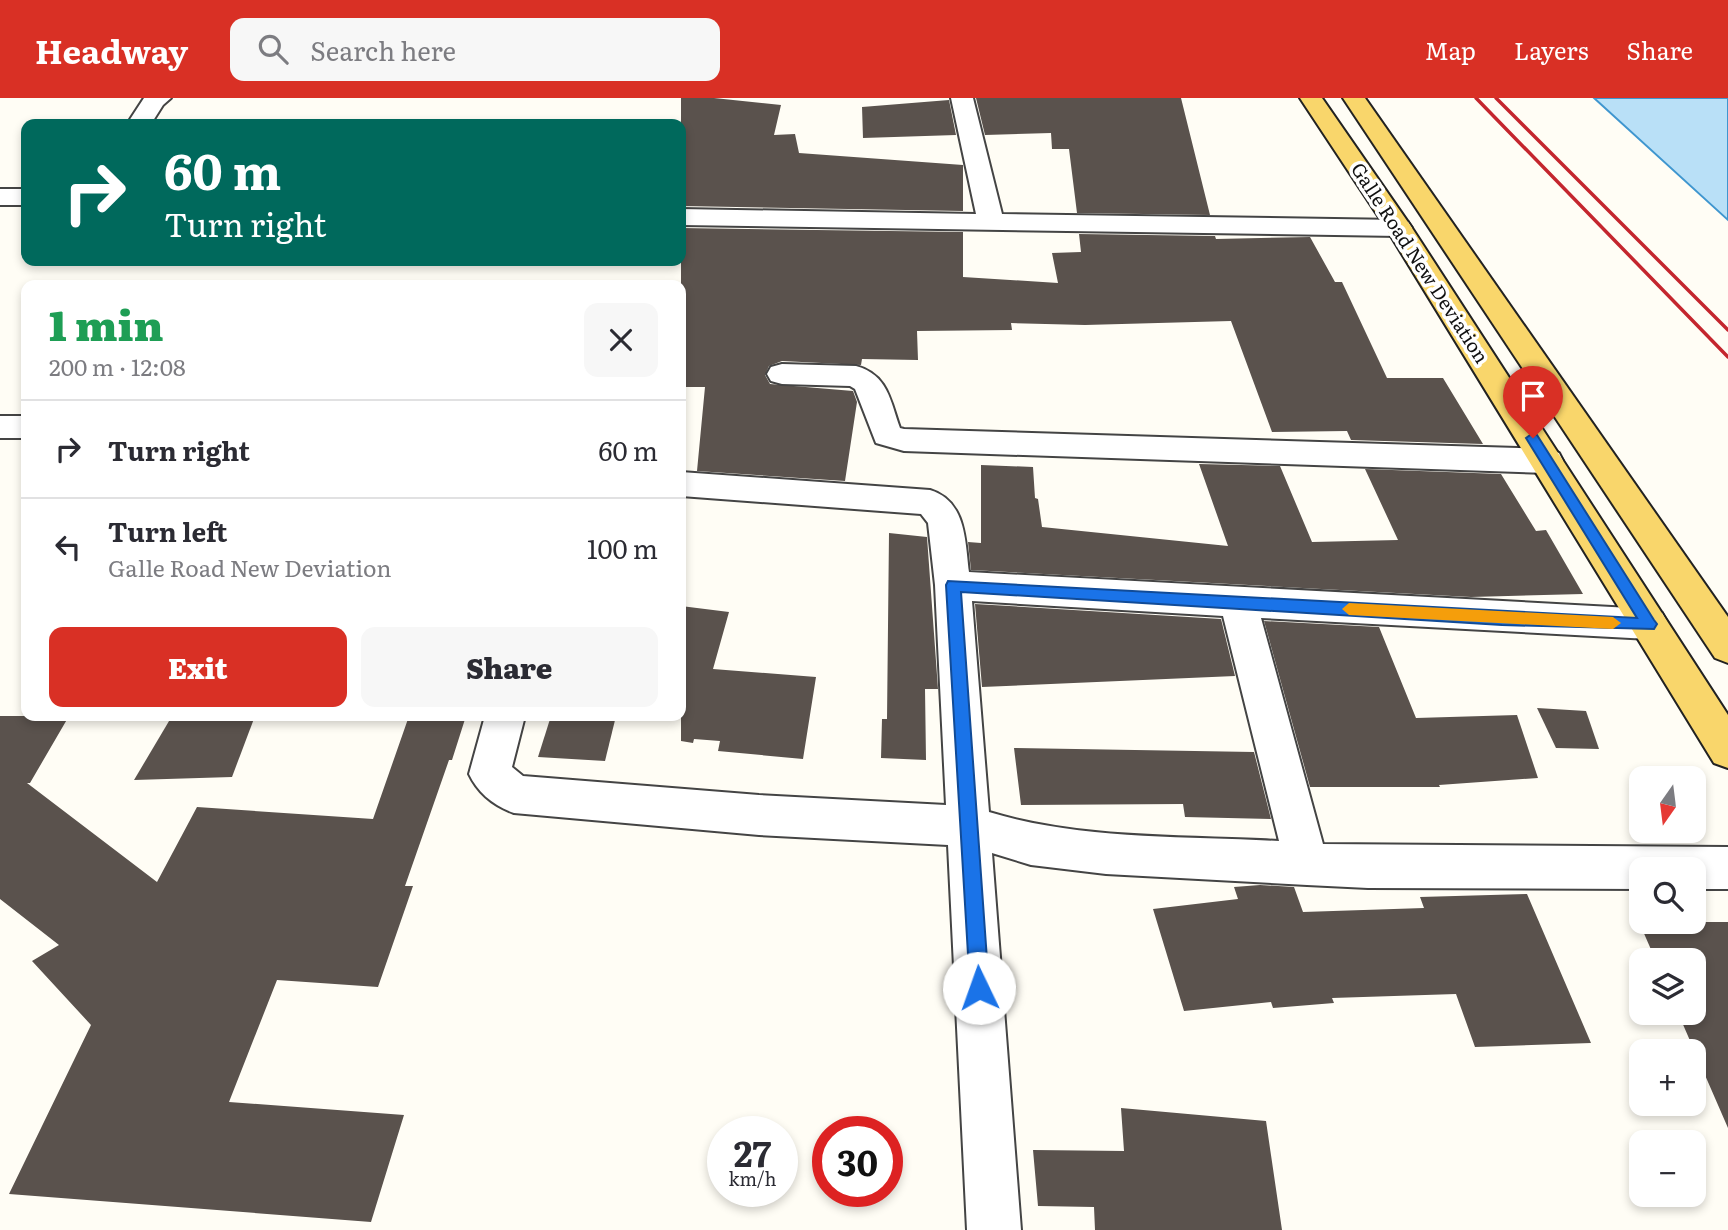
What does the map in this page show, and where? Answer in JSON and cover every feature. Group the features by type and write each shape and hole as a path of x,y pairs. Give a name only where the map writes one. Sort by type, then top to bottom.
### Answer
{"main road":[{"name":"Galle Road New Deviation","path":"1311,98 1399,228 1728,750"},
{"name":"Galle Road New Deviation","path":"1354,98 1728,647"}],"street":[{"path":"142,119 154,100 160,98"},
{"path":"962,98 990,222"},
{"path":"0,197 21,197"},
{"path":"686,217 1399,228"},
{"path":"782,374 856,376 867,383 887,435 904,440 1548,461"},
{"path":"0,427 21,427"},
{"path":"686,484 930,502 945,519 953,585 970,826 994,1230"},
{"path":"953,585 1649,624"},
{"path":"1238,603 1307,864"},
{"path":"504,721 490,774 514,794 759,815 970,826 1031,845 1105,853 1368,867 1728,868"}],"water":[{"path":"1594,98 1728,98 1728,220"}],"building":[{"path":"681,98 714,98 781,105 774,135 795,134 799,153 963,165 963,211 686,206 686,119 681,119"},
{"path":"976,98 1181,98 1210,215 1077,213 1069,149 1052,149 1051,133 985,135"},
{"path":"949,100 956,135 863,138 862,107"},
{"path":"686,228 963,232 963,277 1058,283 1052,253 1081,252 1079,234 1215,236 1216,239 1310,237 1335,282 1342,282 1387,378 1443,378 1483,444 1351,440 1347,431 1272,432 1231,321 1085,325 1011,323 1012,330 917,331 918,360 862,359 861,365 782,361 769,366 765,375 770,384 853,391 857,402 845,481 697,471 705,387 686,387 686,280 681,280 681,266 686,266"},
{"path":"1199,464 1280,466 1312,542 1398,540 1365,469 1501,474 1536,531 1546,530 1583,594 1471,597 971,570 968,542 981,543 981,465 1033,467 1035,498 1038,499 1042,527 1228,546"},
{"path":"889,533 927,537 938,689 925,689 926,760 881,758 882,719 887,719"},
{"path":"975,604 1221,619 1235,676 982,687"},
{"path":"686,607 729,612 713,669 816,677 803,759 718,751 720,741 681,741 681,721 686,721"},
{"path":"1264,621 1379,627 1416,718 1517,715 1538,778 1439,785 1440,787 1310,787"},
{"path":"1537,708 1586,711 1599,749 1556,748"},
{"path":"0,716 21,716 21,721 66,721 30,783 27,783 157,882 197,807 373,819 407,721 464,721 405,886 413,886 378,987 277,980 229,1102 404,1115 371,1222 9,1194 91,1025 32,961 59,945 0,899"},
{"path":"169,721 253,721 232,777 134,780"},
{"path":"549,721 615,721 605,761 538,757"},
{"path":"1014,748 1254,752 1271,819 1185,817 1183,804 1021,805"},
{"path":"1234,887 1294,887 1303,912 1424,908 1420,897 1527,894 1591,1043 1475,1047 1456,994 1332,998 1334,1003 1273,1008 1271,1002 1184,1011 1153,909 1238,899"},
{"path":"1706,922 1728,922 1728,1128 1706,1077 1706,1039 1689,1039 1683,1025 1706,1025 1706,948 1650,948 1644,934 1706,934"},
{"path":"1121,1108 1266,1121 1282,1230 1095,1230 1094,1207 1038,1206 1033,1150 1124,1151"}],"railway":[{"path":"1476,98 1728,357"},
{"path":"1496,98 1728,330"}],"slow traffic":[{"path":"1349,609 1613,623"}],"route":[{"path":"979,988 953,585 1091,595 1649,624 1533,438"}]}
